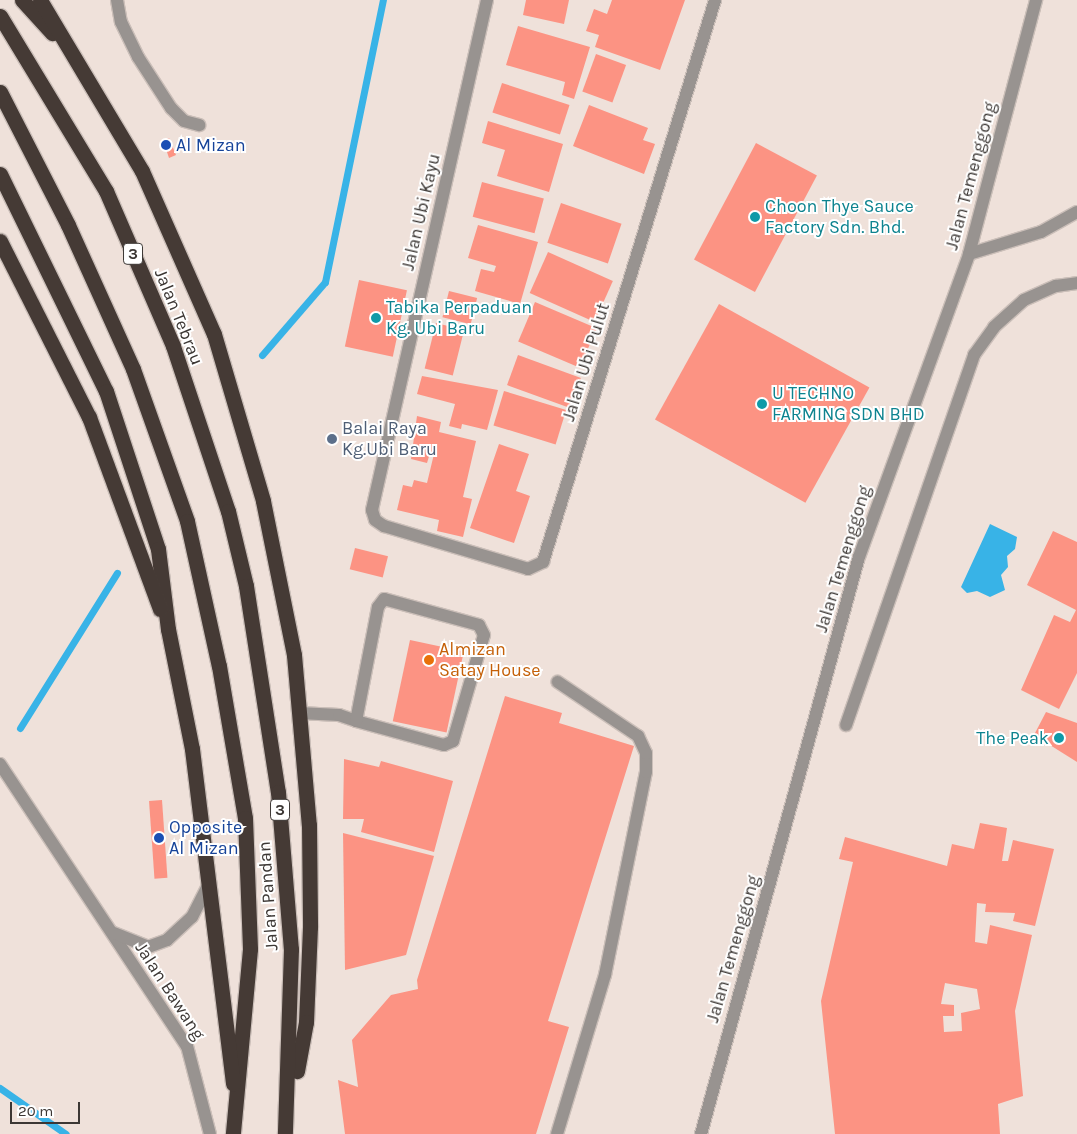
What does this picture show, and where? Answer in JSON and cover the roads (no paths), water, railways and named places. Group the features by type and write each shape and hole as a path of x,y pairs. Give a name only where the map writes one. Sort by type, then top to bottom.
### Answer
{"highway":[{"path":"22,0 79,62"},
{"path":"40,0 79,62 142,171 214,334 263,500 294,654 309,825 310,927 306,1022 289,1114"},
{"name":"Jalan Tebrau","path":"0,16 106,191 173,346 228,511"},
{"name":"Jalan Pandan","path":"0,92 68,225 133,369 187,521 218,666 244,818 250,949 237,1117 233,1134"},
{"path":"0,174 106,391 158,549 168,629 192,749 237,1117"},
{"path":"0,241 88,417 168,629"},
{"name":"Jalan Pandan","path":"228,511 246,586 278,792 291,949 289,1114 285,1134"}],"street":[{"path":"117,0 121,22 134,48 172,108 184,122 198,125"},
{"name":"Jalan Ubi Kayu","path":"375,520 372,510 487,0"},
{"name":"Jalan Ubi Pulut","path":"375,520 528,570 543,562 715,0"},
{"name":"Jalan Temenggong","path":"701,1134 859,557 969,254 1036,0"},
{"path":"969,254 1040,232 1077,212"},
{"path":"846,725 974,355 994,327 1024,300 1056,286 1077,283"},
{"path":"299,713 356,721 444,745 453,741 484,635 479,625 384,599 378,607 356,721"},
{"path":"557,1134 605,976 646,772 646,753 638,736 558,682"},
{"name":"Jalan Bawang","path":"0,764 187,1046 210,1134"},
{"name":"Jalan Bawang","path":"108,928 137,945 159,944 189,921 208,885"}],"water":[{"path":"990,524 1017,537 1015,549 1007,556 1008,567 1001,575 1005,590 990,597 977,591 967,593 961,587"}],"waterway":[{"path":"262,355 325,282 383,0"},
{"path":"20,728 117,573"},
{"path":"0,1088 66,1134"}],"place":[{"name":"Al Mizan","path":"166,145"},
{"name":"Choon Thye Sauce Factory Sdn. Bhd.","path":"755,217"},
{"name":"Tabika Perpaduan Kg. Ubi Baru","path":"376,318"},
{"name":"U TECHNO FARMING SDN BHD","path":"762,404"},
{"name":"Balai Raya Kg.Ubi Baru","path":"332,439"},
{"name":"Almizan Satay House","path":"429,660"},
{"name":"The Peak","path":"1059,738"},
{"name":"Opposite Al Mizan","path":"159,838"}]}
